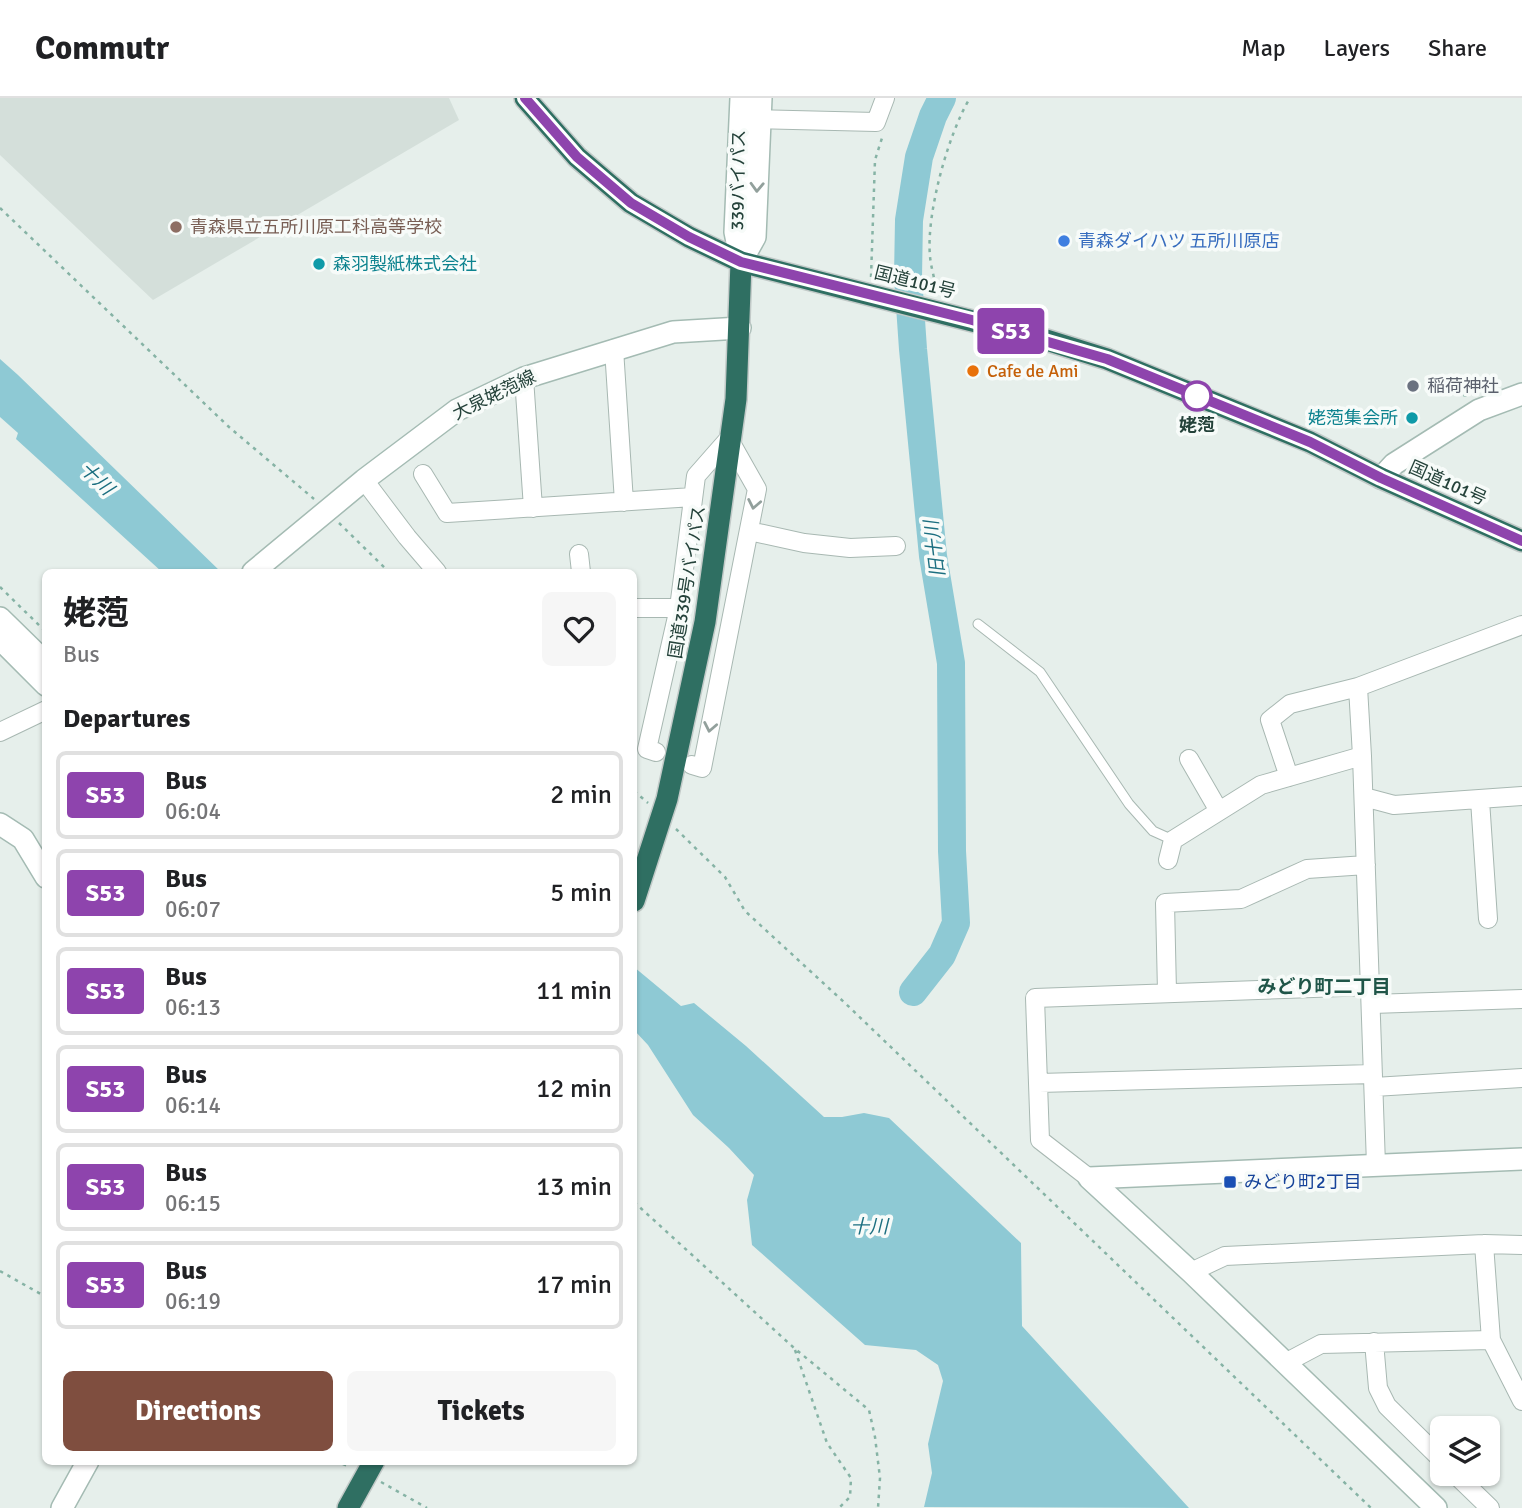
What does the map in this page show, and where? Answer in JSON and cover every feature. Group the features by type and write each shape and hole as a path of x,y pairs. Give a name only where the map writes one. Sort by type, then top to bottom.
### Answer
{"highway":[{"name":"国道101号","path":"525,98 577,157 631,203 689,237 741,262 875,287 948,314 1107,359 1310,442 1381,478 1522,541"},
{"name":"国道339号バイパス","path":"637,892 660,822 705,622 736,400 741,262"},
{"path":"348,1508 371,1468"}],"street":[{"path":"750,108 876,122 886,98"},
{"name":"339バイパス","path":"741,262 735,232 750,108"},
{"name":"大泉姥萢線","path":"257,569 364,480 457,410 524,378 614,349 673,332 740,328"},
{"path":"614,349 624,502"},
{"path":"524,378 533,508"},
{"path":"1381,478 1394,464 1479,410 1522,394"},
{"path":"656,752 648,748 680,608 696,476 732,439 757,489 702,768 692,765"},
{"path":"424,474 447,513 693,497"},
{"path":"364,480 434,569"},
{"path":"749,531 804,543 850,548 895,547"},
{"path":"579,554 581,569"},
{"path":"637,608 680,608"},
{"path":"0,618 42,659"},
{"path":"1289,777 1270,720 1290,704 1358,687 1522,625"},
{"path":"0,639 42,681"},
{"path":"1358,687 1376,1165"},
{"path":"0,732 42,712"},
{"path":"1168,860 1173,840 1261,785 1362,756"},
{"path":"1189,759 1219,811"},
{"path":"1364,797 1394,805 1522,796"},
{"path":"1480,800 1488,919"},
{"path":"0,824 23,839 42,870"},
{"path":"1167,992 1166,903 1241,899 1307,869 1366,865"},
{"path":"1436,1508 1191,1272 1089,1178 1040,1140 1035,998 1167,992 1522,999"},
{"path":"1039,1083 1522,1078"},
{"path":"1089,1178 1522,1159"},
{"path":"1191,1272 1225,1256 1484,1244 1522,1245"},
{"path":"1484,1244 1491,1340 1522,1401"},
{"path":"1285,1363 1321,1344 1491,1340"},
{"path":"1374,1342 1378,1388 1387,1406 1430,1448"},
{"path":"62,1508 86,1465"},
{"path":"1467,1486 1490,1508"}],"lane":[{"path":"978,624 1040,672 1129,804 1153,831 1173,840"}],"path":[{"path":"936,295 930,256 932,216 947,154 970,98"},
{"path":"875,287 875,160 884,131"},
{"path":"0,208 229,427 327,511 386,569"},
{"path":"1430,388 1479,399 1492,405"},
{"path":"0,587 42,628"},
{"path":"660,822 725,877 745,911 855,1012 1371,1508"},
{"path":"637,1205 793,1347 869,1410 880,1478 877,1508"},
{"path":"0,1271 42,1295"},
{"path":"793,1347 827,1443 851,1478 850,1497 839,1508"},
{"path":"371,1468 427,1508"}],"shaded area":[{"name":"青森県立五所川原工科高等学校","path":"0,98 449,98 459,120 153,300 0,155"}],"water":[{"name":"十川","path":"0,359 218,569 159,569 16,439 18,433 0,417"},
{"name":"十川","path":"637,969 681,1006 694,1003 824,1117 864,1113 889,1118 1021,1243 1022,1326 1189,1508 924,1507 932,1473 928,1444 943,1381 938,1365 916,1350 865,1345 752,1245 747,1200 754,1175 693,1115 648,1045 637,1033"}],"waterway":[{"name":"旧十川","path":"913,992 942,955 956,923 952,851 951,663 933,556 908,277 909,220 919,157 942,98"}],"bus line":[{"name":"S53","path":"525,98 577,157 631,203 689,237 741,262 972,320 1107,359 1310,442 1381,478 1522,541"}],"place":[{"name":"青森県立五所川原工科高等学校","path":"176,227"},
{"name":"青森ダイハツ 五所川原店","path":"1064,241"},
{"name":"森羽製紙株式会社","path":"319,264"},
{"name":"Cafe de Ami","path":"973,371"},
{"name":"稲荷神社","path":"1413,386"},
{"name":"姥萢","path":"1197,396"},
{"name":"姥萢集会所","path":"1412,418"},
{"name":"みどり町2丁目","path":"1230,1182"}],"district":[{"name":"みどり町二丁目","path":"1324,986"}]}
